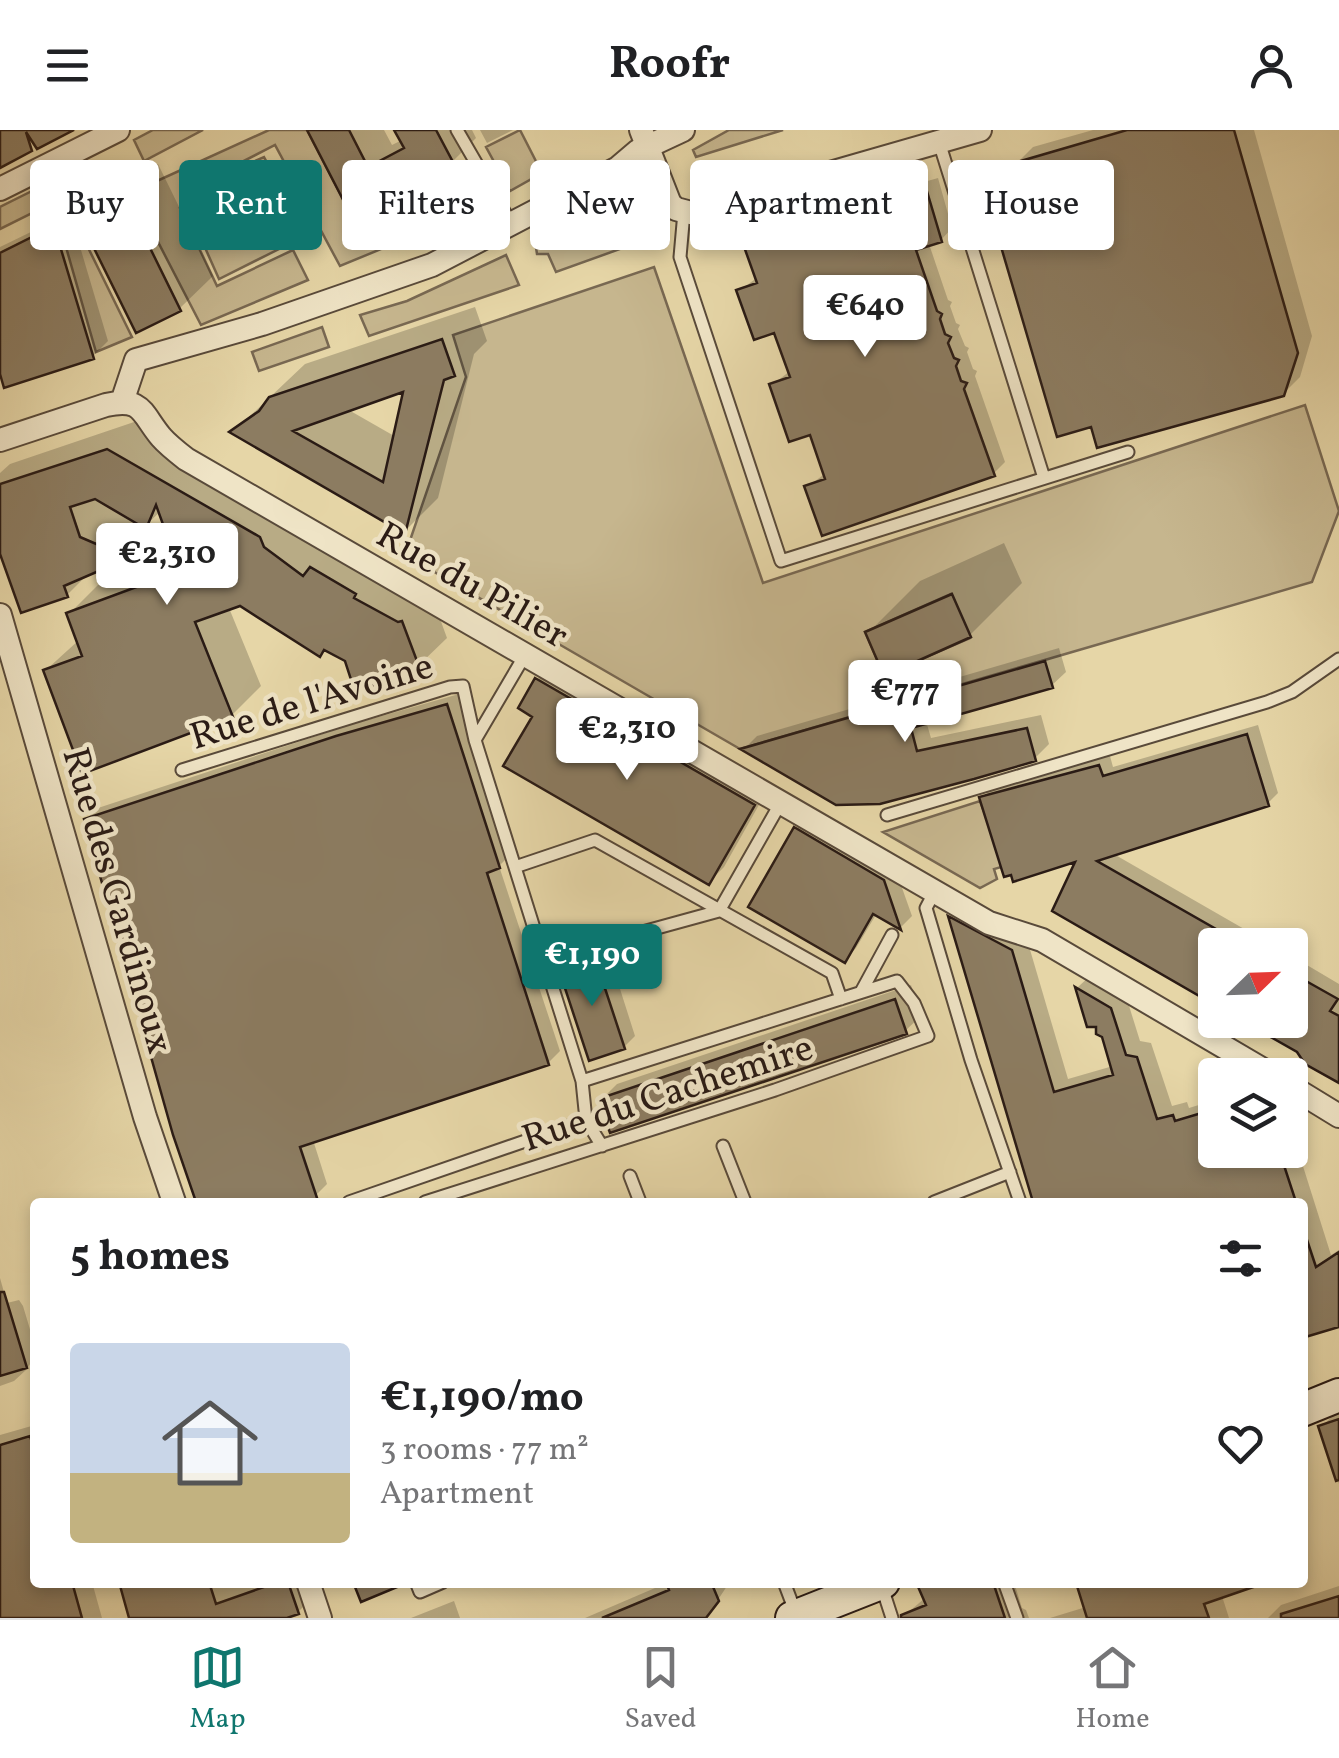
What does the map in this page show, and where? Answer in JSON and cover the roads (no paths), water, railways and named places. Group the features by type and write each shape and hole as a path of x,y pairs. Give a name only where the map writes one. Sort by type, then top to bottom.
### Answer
{"main road":[{"path":"1308,1408 1339,1395"},
{"path":"794,1617 869,1588"}],"street":[{"path":"0,440 122,402 136,360 262,324 432,265 618,168 644,138 683,130"},
{"path":"644,138 664,196 684,212 980,130"},
{"path":"0,189 103,134"},
{"name":"Rue du Pilier","path":"122,402 142,409 160,436 186,458 989,924 1042,940 1243,1058"},
{"name":"Rue des Gardinoux","path":"0,615 145,1118 173,1198"},
{"path":"1308,1097 1339,1116"},
{"path":"310,1588 320,1618"}],"lane":[{"path":"458,130 512,225"},
{"path":"939,142 1044,478"},
{"path":"684,212 680,258 781,561 1128,452"},
{"path":"526,655 475,740 582,1081 586,1120 602,1146"},
{"path":"888,815 1267,702 1292,692 1339,658"},
{"name":"Rue de l'Avoine","path":"182,770 450,686 462,686 475,740"},
{"path":"544,958 719,911 780,804"},
{"path":"515,866 595,840 832,973 841,998"},
{"path":"935,891 926,908 1019,1198"},
{"path":"582,1081 861,992 892,935"},
{"name":"Rue du Cachemire","path":"438,1198 775,1090 928,1036 914,1003 897,981 861,992"},
{"path":"361,1198 586,1120"},
{"path":"723,1146 743,1198"},
{"path":"944,1198 1010,1172"},
{"path":"630,1176 638,1198"},
{"path":"786,1588 794,1617"},
{"path":"883,1588 892,1618"},
{"path":"1006,1588 1016,1618"}]}
